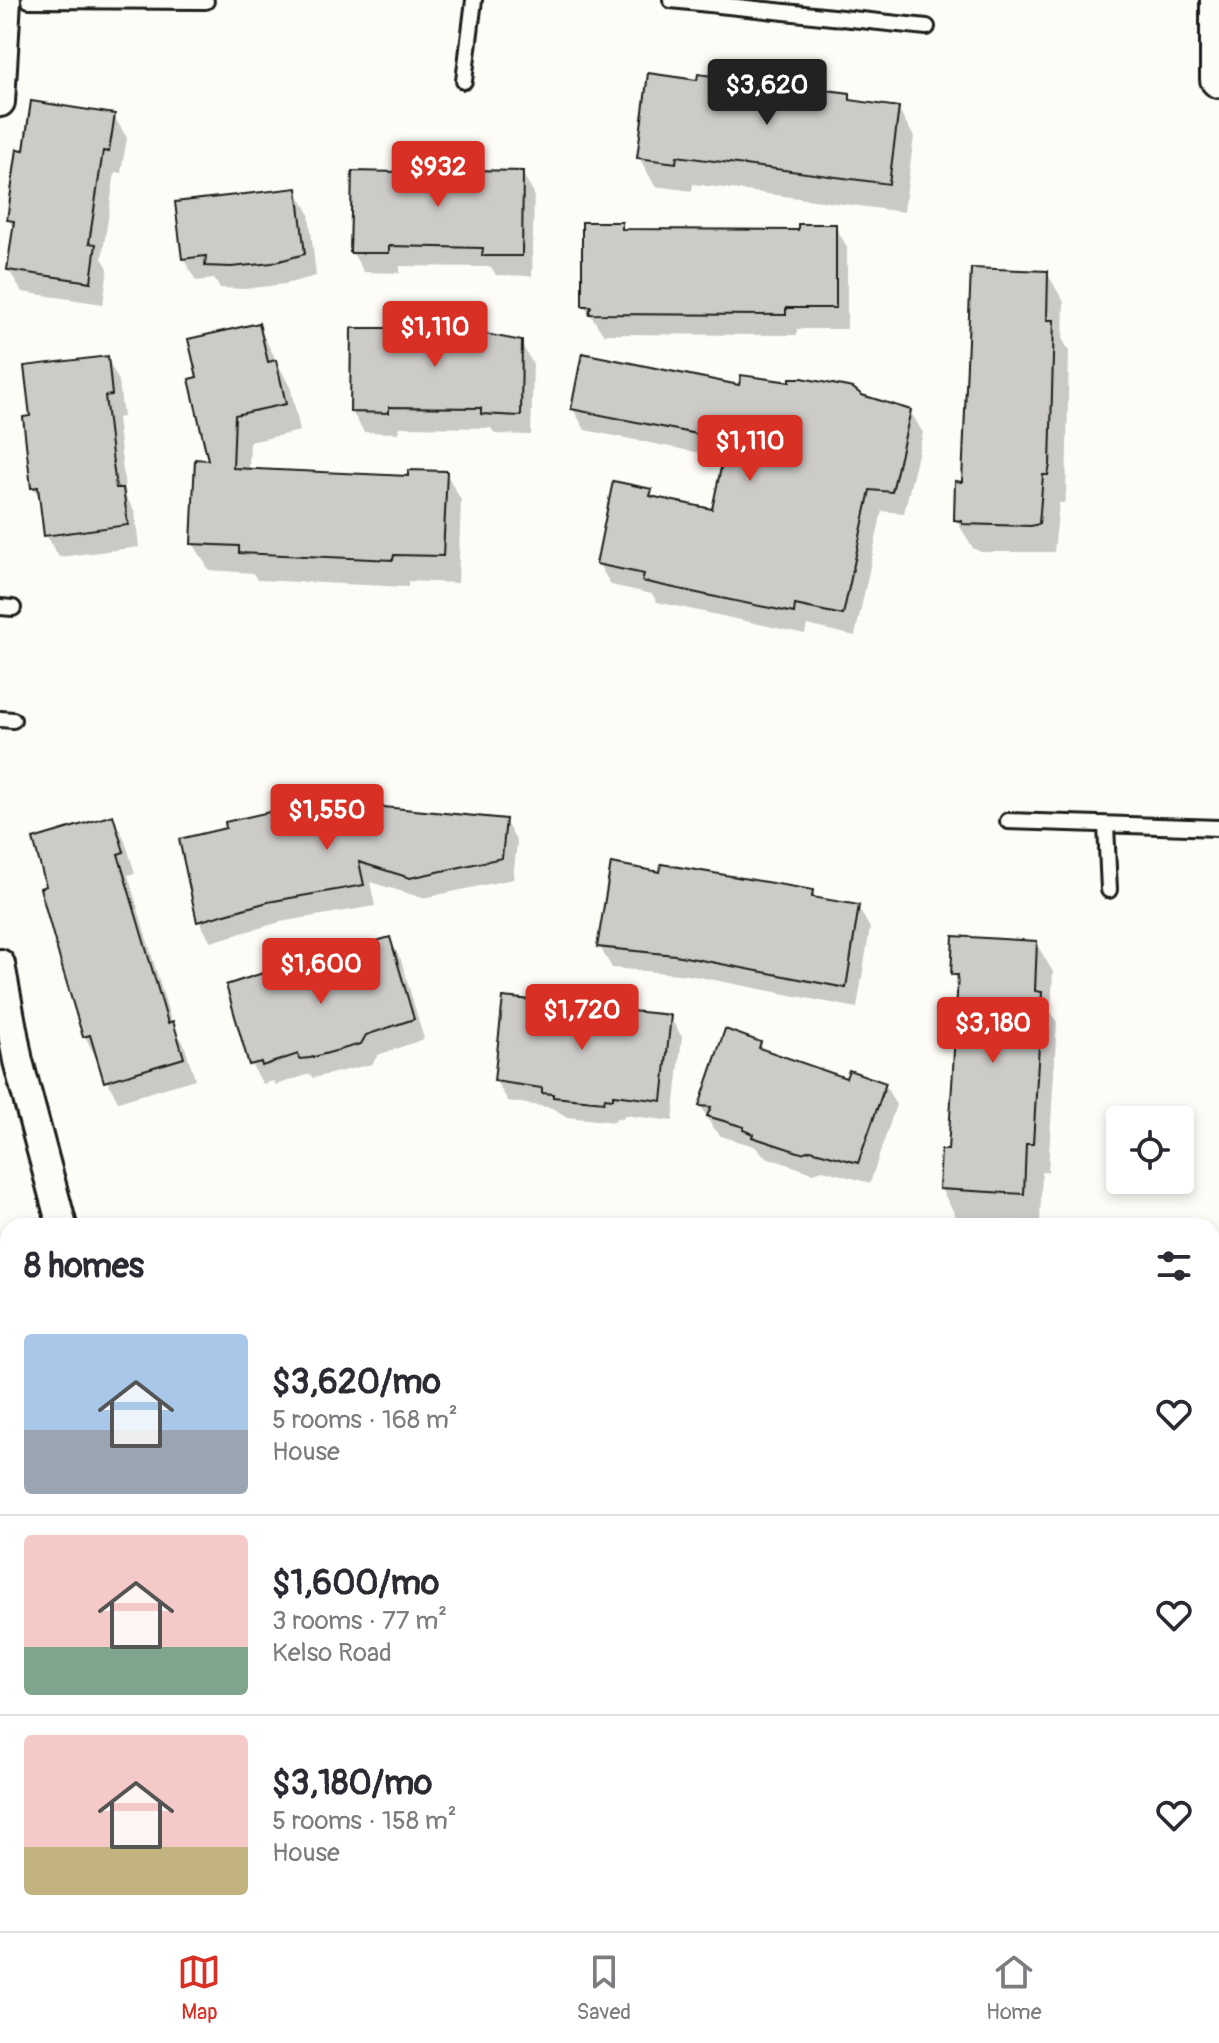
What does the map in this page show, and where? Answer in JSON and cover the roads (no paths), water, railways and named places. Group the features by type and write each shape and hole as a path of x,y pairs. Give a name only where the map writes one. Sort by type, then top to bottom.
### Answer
{"street":[{"path":"0,102 6,0"},
{"path":"1219,0 1219,79"},
{"path":"0,964 18,1061 60,1218"}],"lane":[{"path":"29,0 206,1"},
{"path":"464,81 474,0"},
{"path":"671,0 927,27"},
{"path":"1008,821 1219,828"},
{"path":"1106,825 1109,890"}]}
